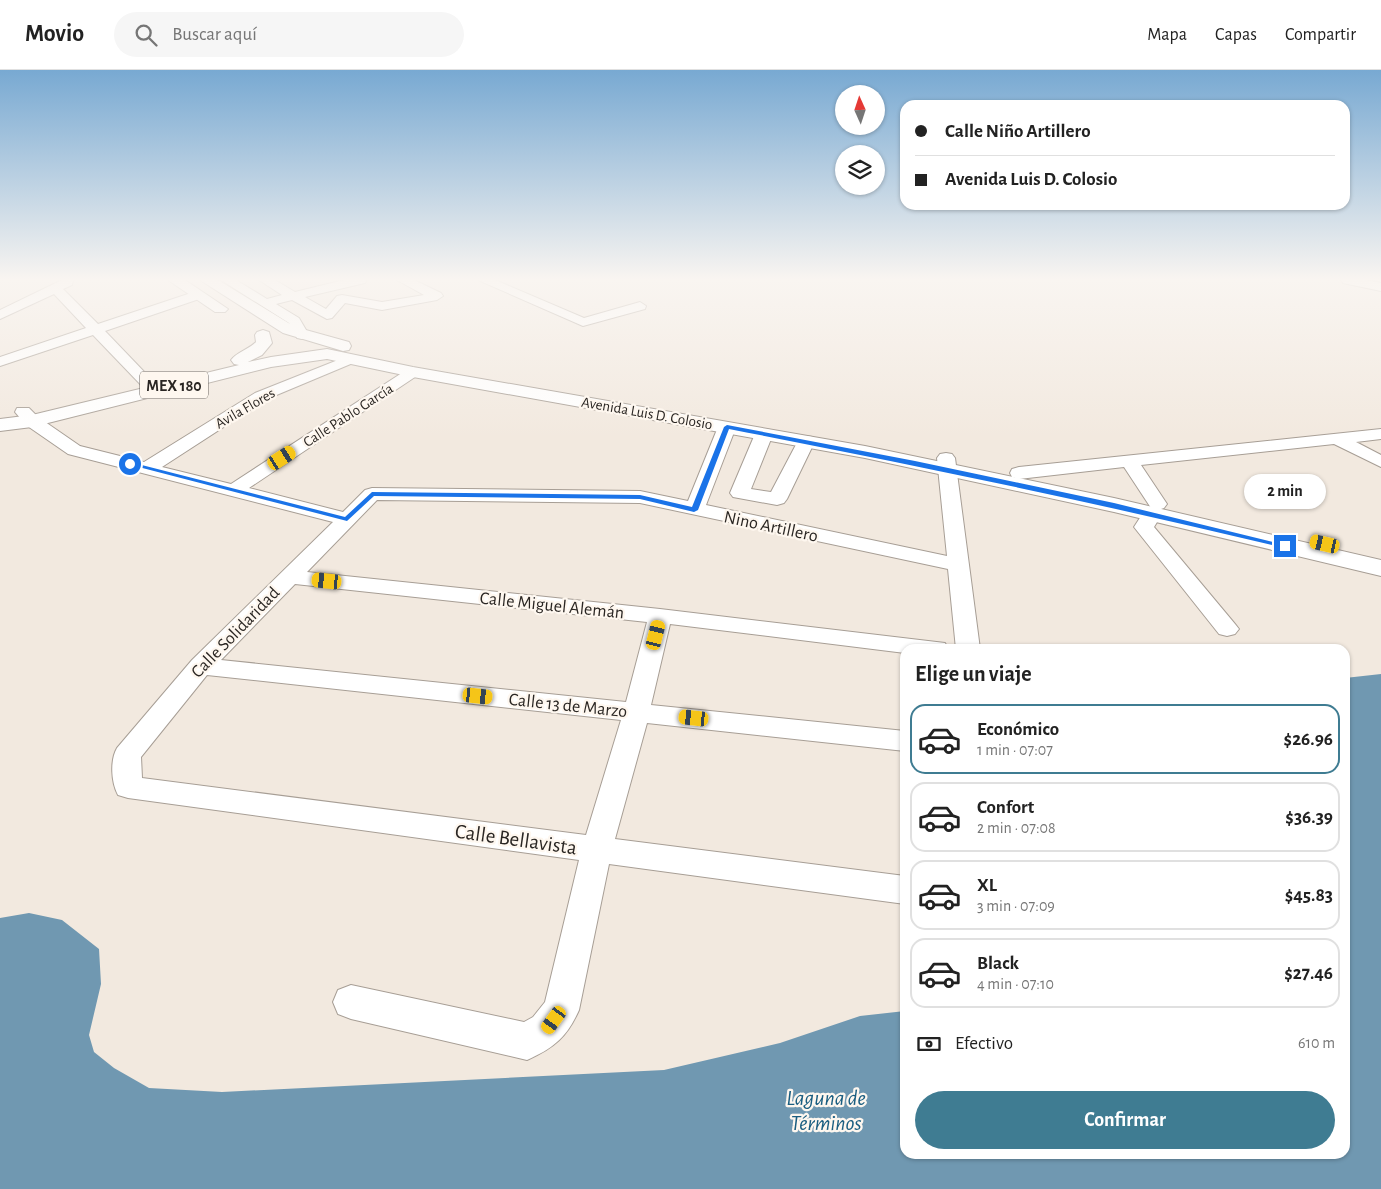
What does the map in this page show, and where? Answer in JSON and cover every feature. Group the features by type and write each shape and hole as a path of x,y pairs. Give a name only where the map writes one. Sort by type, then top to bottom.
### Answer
{"main road":[{"path":"259,332 263,335 299,340"},
{"path":"291,332 299,340"},
{"path":"240,360 256,351 264,343 263,335"},
{"name":"Avenida Luis D. Colosio","path":"0,425 147,383 240,360 299,340 338,353 413,372 764,434 947,464 1154,509 1381,568"},
{"name":"Avenida Luis D. Colosio","path":"0,416 28,416 271,362 338,353"},
{"name":"MEX 180","path":"338,353 435,365 772,424 947,464 1019,473 1154,509 1381,557"}],"street":[{"path":"0,362 89,332"},
{"path":"98,332 147,383"},
{"path":"297,332 299,340"},
{"name":"Avila Flores","path":"147,468 261,396 338,353"},
{"name":"Calle Pablo García","path":"234,490 413,372"},
{"path":"28,416 74,450 347,519"},
{"path":"694,510 727,427"},
{"path":"764,434 740,493 777,499 806,441"},
{"path":"1019,473 1381,434"},
{"path":"1337,439 1381,462"},
{"path":"1129,460 1154,509 1144,527 1227,629"},
{"path":"947,464 967,644"},
{"name":"Nino Artillero","path":"372,494 640,497 959,565"},
{"name":"Calle Solidaridad","path":"128,787 127,755 201,666 372,494"},
{"name":"Calle Miguel Alemán","path":"288,577 660,616 900,645"},
{"path":"351,1002 527,1042 546,1030 561,1010 597,849 636,713 660,616"},
{"name":"Calle 13 de Marzo","path":"201,666 900,739"},
{"name":"Calle Bellavista","path":"128,787 900,889"}],"water":[{"name":"Laguna de Términos","path":"1381,674 1381,1189 0,1189 0,918 29,913 62,920 99,949 101,984 89,1035 94,1052 114,1068 149,1088 222,1092 664,1070 780,1043 860,1016 900,1012 900,1159 1350,1159 1350,677"}],"route":[{"path":"130,464 347,519 372,494 640,497 694,510 727,427 915,462 1114,505 1285,546"}]}
